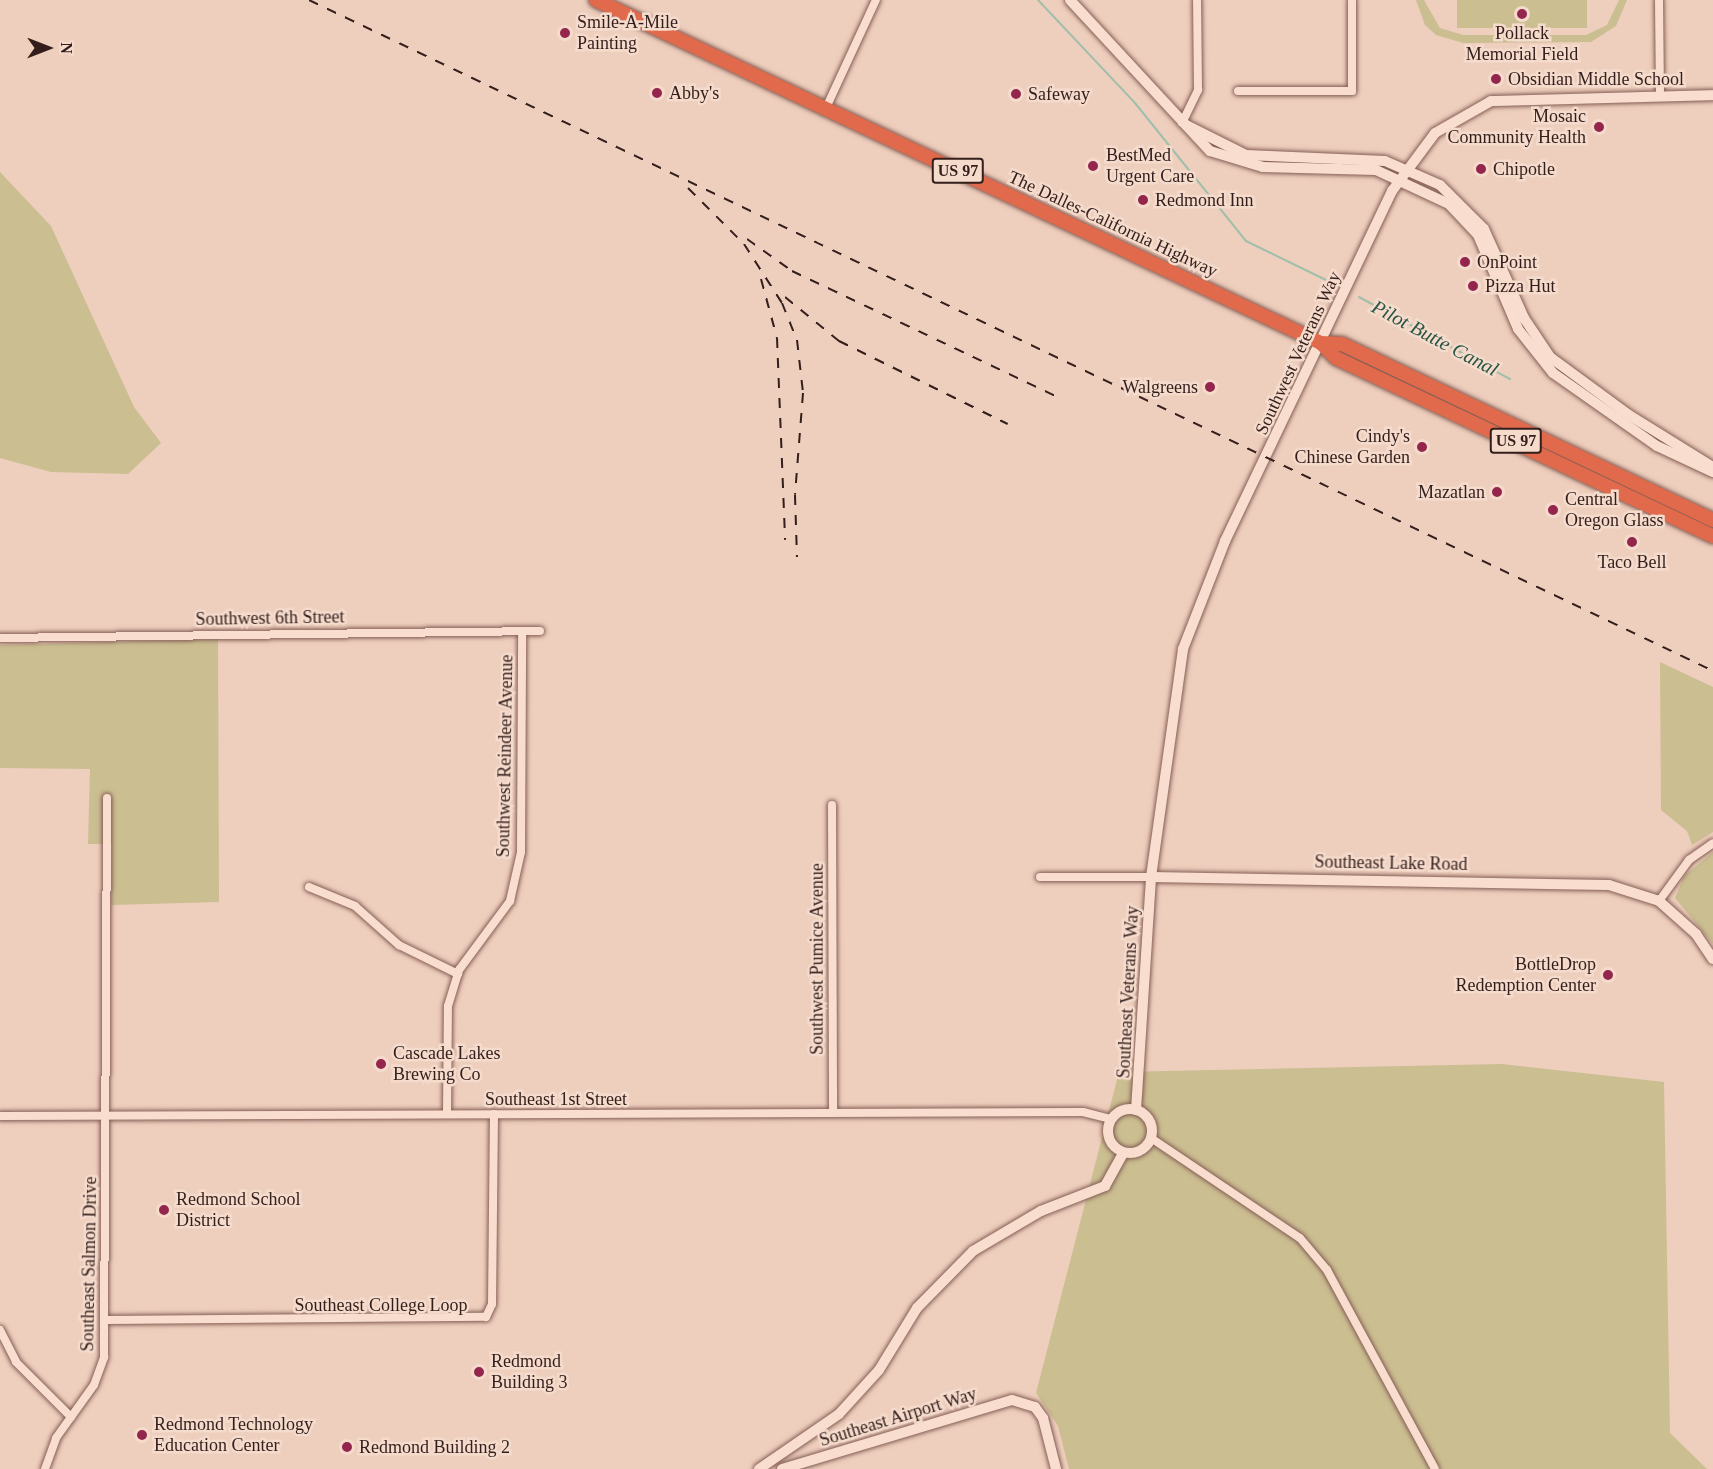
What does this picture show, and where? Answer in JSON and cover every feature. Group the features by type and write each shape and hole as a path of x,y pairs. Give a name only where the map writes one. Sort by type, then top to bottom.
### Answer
{"highway":[{"name":"The Dalles-California Highway","path":"596,0 1321,343 1336,358 1713,536"},
{"name":"The Dalles-California Highway","path":"1321,343 1342,344 1713,520"},
{"path":"1620,492 1641,486"}],"main road":[{"path":"1070,0 1210,151 1244,164 1403,173 1454,195 1477,220 1498,251 1524,318 1550,357 1629,415 1713,466"},
{"name":"Southwest Veterans Way","path":"1152,877 1183,649 1225,541 1403,173 1444,126 1491,100 1713,96"},
{"path":"1403,173 1449,204 1478,236 1518,329 1553,374 1657,446 1713,472"},
{"name":"Southeast Lake Road","path":"1152,877 1578,882 1634,891 1659,901 1696,934 1713,958"},
{"name":"Southeast Veterans Way","path":"1136,1110 1152,877"},
{"path":"1122,1110 1136,1110 1148,1118 1151,1138 1137,1153 1123,1153 1108,1139 1111,1119 1122,1110"},
{"path":"759,1469 839,1414 879,1370 917,1308 973,1251 1041,1211 1105,1186 1123,1153"},
{"name":"Southeast Airport Way","path":"782,1469 999,1403 1024,1401 1042,1418 1056,1469"}],"street":[{"path":"826,108 876,0"},
{"path":"1182,123 1198,90 1197,0"},
{"path":"1238,91 1352,91 1353,0"},
{"path":"1659,0 1660,96"},
{"name":"Southwest Reindeer Avenue","path":"447,1114 447,1018 458,974 498,923 517,879 522,631"},
{"name":"Southwest 6th Street","path":"0,638 540,631"},
{"name":"Southeast Salmon Drive","path":"45,1469 71,1416 94,1385 107,1320 107,798"},
{"name":"Southwest Pumice Avenue","path":"832,805 832,1113"},
{"path":"1659,901 1689,860 1713,843"},
{"name":"Southeast Lake Road","path":"1040,877 1152,877"},
{"path":"309,887 355,906 399,945 458,974"},
{"name":"Southeast 1st Street","path":"0,1116 1083,1112 1111,1119"},
{"name":"Southeast College Loop","path":"107,1320 486,1317 492,1304 494,1114"},
{"path":"1151,1138 1300,1238 1327,1270 1435,1469"},
{"path":"0,1330 16,1362 71,1416"}],"shaded area":[{"path":"1416,0 1424,0 1440,28 1463,35 1586,35 1607,25 1619,0 1627,0 1616,26 1591,42 1463,43 1436,35 1425,25"},
{"name":"Pollack Memorial Field","path":"1457,0 1587,0 1587,28 1457,28"},
{"path":"0,172 51,226 134,407 161,443 128,474 51,472 0,458"},
{"path":"218,639 219,902 111,905 112,844 88,844 90,769 0,768 0,645"},
{"path":"1660,662 1713,687 1713,832 1692,845 1687,831 1661,810"},
{"path":"1713,852 1713,944 1675,898 1684,876"},
{"path":"1502,1064 1664,1082 1670,1433 1707,1469 1069,1469 1058,1426 1036,1393 1119,1072"}],"waterway":[{"name":"Pilot Butte Canal","path":"1038,0 1135,103 1246,241 1326,280"},
{"name":"Pilot Butte Canal","path":"1359,297 1510,379"}],"railway":[{"path":"309,0 1713,671"},
{"path":"688,188 744,244 782,303 797,340 803,393 795,495 797,557"},
{"path":"747,239 792,271 1059,398"},
{"path":"761,279 777,338 785,540"},
{"path":"785,297 839,341 1008,424"}],"place":[{"name":"Pollack Memorial Field","path":"1522,14"},
{"name":"Smile-A-Mile Painting","path":"565,33"},
{"name":"Obsidian Middle School","path":"1496,79"},
{"name":"Abby's","path":"657,93"},
{"name":"Safeway","path":"1016,94"},
{"name":"Mosaic Community Health","path":"1599,127"},
{"name":"BestMed Urgent Care","path":"1093,166"},
{"name":"Chipotle","path":"1481,169"},
{"name":"Redmond Inn","path":"1143,200"},
{"name":"OnPoint","path":"1465,262"},
{"name":"Pizza Hut","path":"1473,286"},
{"name":"Walgreens","path":"1210,387"},
{"name":"Cindy's Chinese Garden","path":"1422,447"},
{"name":"Mazatlan","path":"1497,492"},
{"name":"Central Oregon Glass","path":"1553,510"},
{"name":"Taco Bell","path":"1632,542"},
{"name":"BottleDrop Redemption Center","path":"1608,975"},
{"name":"Cascade Lakes Brewing Co","path":"381,1064"},
{"name":"Redmond School District","path":"164,1210"},
{"name":"Redmond Building 3","path":"479,1372"},
{"name":"Redmond Technology Education Center","path":"142,1435"},
{"name":"Redmond Building 2","path":"347,1447"}]}
